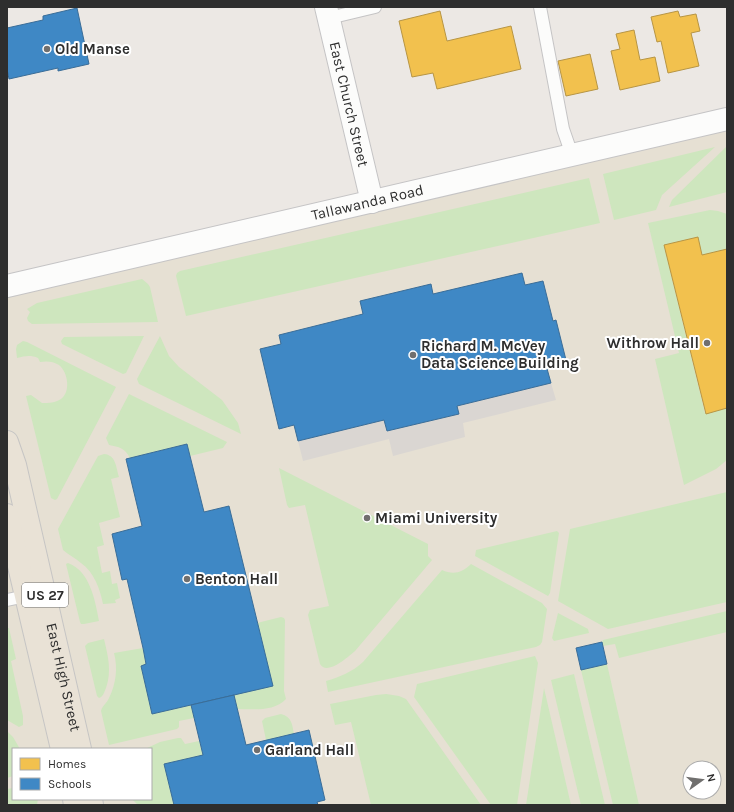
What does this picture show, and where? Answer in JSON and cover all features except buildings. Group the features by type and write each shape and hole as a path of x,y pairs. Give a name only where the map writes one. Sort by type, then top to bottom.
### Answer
{"highway":[{"name":"East High Street","path":"7,442 17,473 80,748"},
{"name":"East High Street","path":"7,515 17,598 62,748"}],"street":[{"name":"East Church Street","path":"327,12 372,202"},
{"name":"Tallawanda Road","path":"7,286 727,119"}],"lane":[{"path":"327,12 375,7"},
{"path":"540,7 563,129 572,155"}],"shaded area":[{"name":"Miami University","path":"727,119 727,805 7,805 7,286"},
{"path":"551,383 556,400 463,423 465,437 393,456 389,439 303,461 298,441 384,420 387,431 459,414 457,406"}],"green space":[{"path":"727,146 727,192 669,207 672,200"},
{"path":"715,147 662,195 656,210 614,220 603,174"},
{"path":"589,178 600,223 186,316 176,276 180,271"},
{"path":"710,210 727,214 727,249 702,255 697,237 664,246 705,413 727,408 727,460 716,469 684,485 655,359 679,353 648,223"},
{"path":"142,279 150,287 158,322 32,324 28,321 27,318 30,312 27,309 37,303"},
{"path":"144,336 126,373 123,374 62,344 61,341 64,337"},
{"path":"160,336 169,356 179,367 222,400 238,423 241,434 139,384 137,379"},
{"path":"23,341 116,387 57,499 55,500 51,498 26,396 31,395 42,403 61,399 66,392 67,387 65,372 59,365 47,361 40,362 38,358 33,356 17,358 17,345"},
{"path":"129,394 227,442 223,448 190,456 187,444 130,458 121,448 109,445 106,438"},
{"path":"104,454 113,459 117,469 119,477 111,479 120,517 99,523 104,545 97,547 102,573 110,571 112,584 117,583 120,598 115,600 116,603 103,604 98,587 90,571 63,550 58,529 98,456"},
{"path":"279,468 428,544 428,556 432,560 355,651 343,661 332,667 323,667 320,664 308,615 310,610 329,606 305,505 289,508 287,505"},
{"path":"727,492 727,602 608,629 558,601 570,529"},
{"path":"557,531 559,533 550,593 548,596 475,556 476,550"},
{"path":"68,563 82,572 86,579 96,604 99,621 81,624 66,564"},
{"path":"471,564 542,603 547,609 542,642 540,645 328,692 326,681 346,674 363,662 442,570 454,573 461,571"},
{"path":"727,611 727,632 619,658 615,644 603,646 603,640"},
{"path":"558,613 588,629 589,633 554,641 552,638"},
{"path":"281,617 285,620 284,691 286,699 270,708 237,709 234,695 272,685 257,623"},
{"path":"7,628 9,628 16,659 11,661 23,716 23,725 19,727 7,720"},
{"path":"104,639 108,657 109,676 104,692 99,698 97,696 85,646 88,643"},
{"path":"143,648 146,664 141,666 152,714 191,705 194,718 179,721 179,727 177,729 109,745 101,711 109,698 115,682 116,664 114,653"},
{"path":"535,656 538,663 517,805 491,805 414,697 417,684"},
{"path":"607,664 639,805 613,805 581,670"},
{"path":"574,674 605,805 581,805 551,680"},
{"path":"544,688 571,805 526,805"},
{"path":"386,694 399,696 406,699 481,805 371,805 351,722 335,725 330,704"},
{"path":"281,714 285,715 289,719 292,724 294,734 266,740 262,721 265,718"},
{"path":"7,731 13,737 19,748 12,748 12,776 7,778"},
{"path":"178,738 181,738 185,744 199,741 203,755 164,764 174,805 138,805 133,800 152,800 152,748 147,748 160,742"},
{"path":"12,788 12,800 38,800 37,805 7,805 7,789"}],"place":[{"name":"Old Manse","path":"47,49"},
{"name":"Withrow Hall","path":"707,343"},
{"name":"Richard M. McVey Data Science Building","path":"413,355"},
{"name":"Miami University","path":"367,518"},
{"name":"Benton Hall","path":"187,579"},
{"name":"Garland Hall","path":"257,750"}]}
